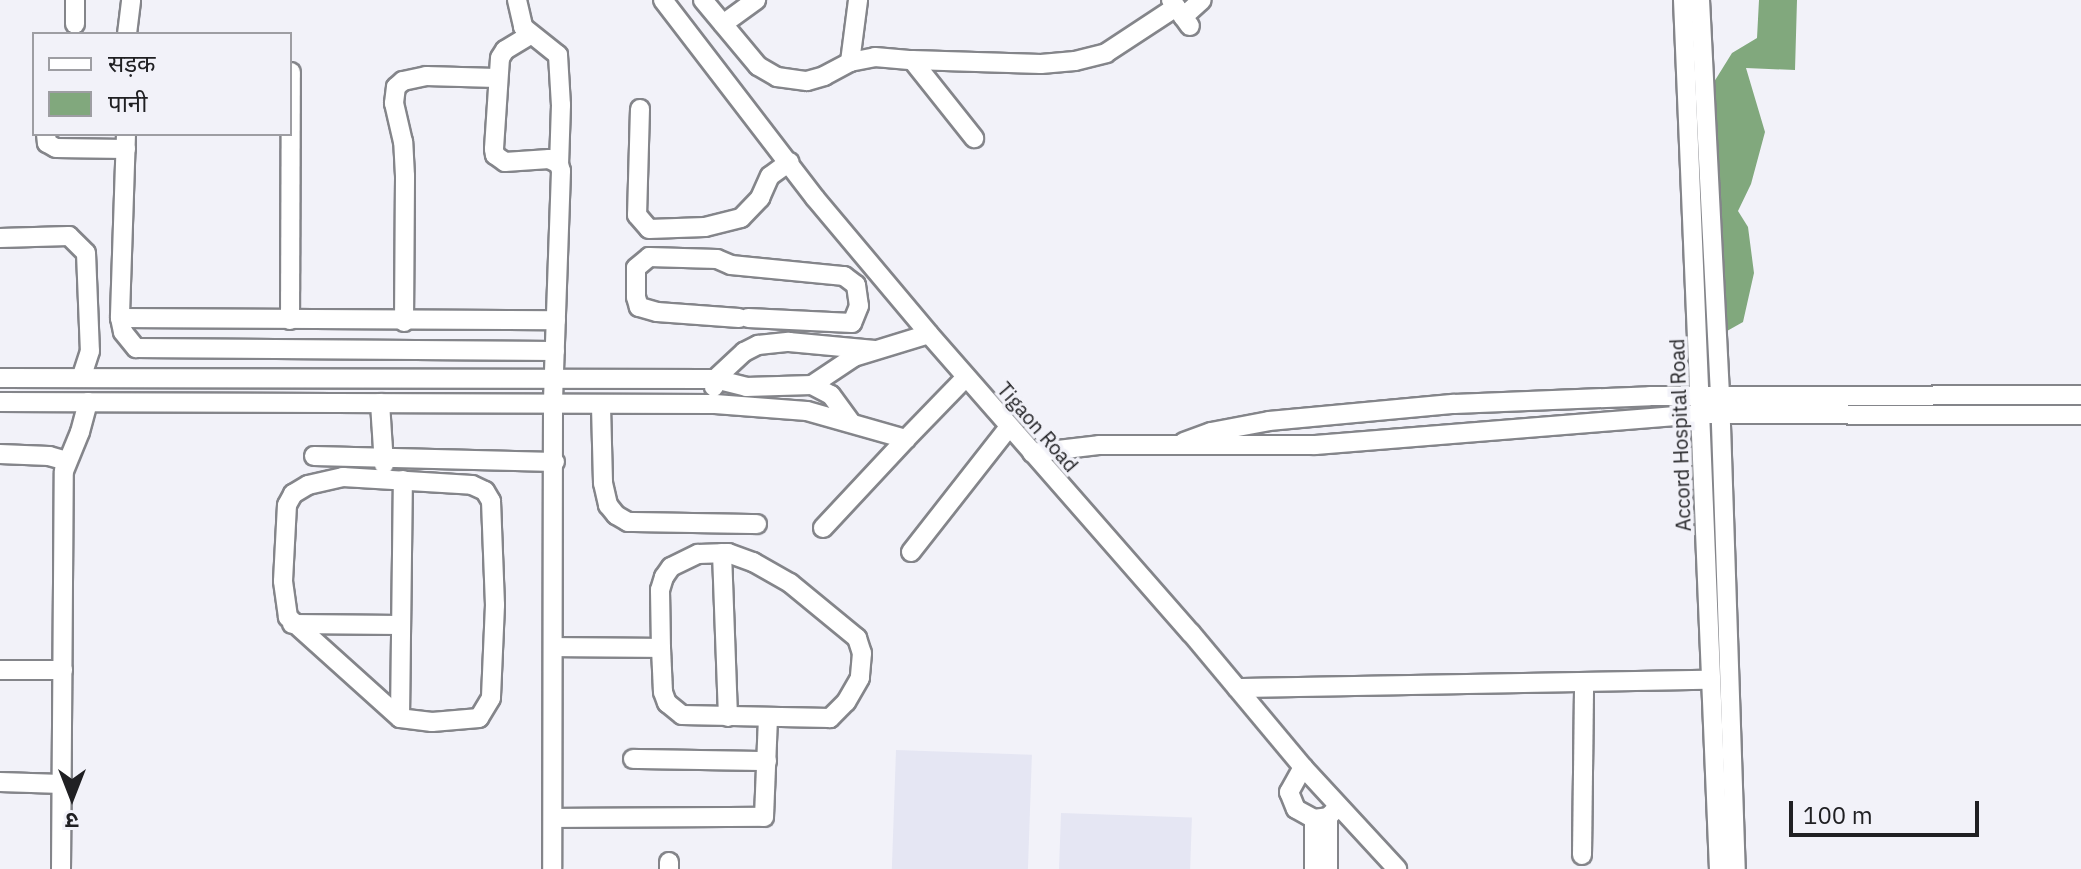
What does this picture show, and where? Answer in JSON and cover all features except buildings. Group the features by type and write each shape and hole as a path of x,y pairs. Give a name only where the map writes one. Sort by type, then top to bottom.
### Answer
{"street":[{"path":"75,0 75,24"},
{"path":"127,32 131,0"},
{"path":"517,0 518,17 530,35 552,47 558,55 559,164 553,404 555,647 552,869"},
{"name":"Tigaon Road","path":"663,0 929,334 1303,767 1326,814 1397,869"},
{"path":"703,0 758,66 777,77 807,81 850,62 875,57 1041,64 1088,59 1202,0"},
{"path":"723,24 756,0"},
{"path":"850,62 858,0"},
{"name":"Accord Hospital Road","path":"1683,0 1711,395 1711,680 1719,869"},
{"path":"1700,0 1711,395"},
{"path":"530,35 505,50 496,78 495,155 505,162 540,158 559,164"},
{"path":"912,60 974,138"},
{"path":"404,322 405,167 395,116 396,87 403,81 426,76 496,78"},
{"path":"640,109 637,215 649,229 705,227 741,218 760,198 770,176 789,162"},
{"path":"46,136 47,143 56,148 126,141 120,318 128,342 146,350 555,351"},
{"path":"290,320 291,136"},
{"path":"0,238 69,236 86,253 91,343 81,378"},
{"path":"649,257 717,259 731,265 844,276 856,285 859,306 852,323 744,320 657,312 639,307 636,268 649,257"},
{"path":"120,318 382,322 556,320"},
{"path":"744,320 744,352"},
{"path":"380,379 382,322"},
{"path":"812,385 854,357 929,334"},
{"path":"711,404 715,379 744,352 758,345 781,342 875,350"},
{"path":"823,528 966,377"},
{"path":"0,378 715,379 746,387 812,385 831,395 850,421"},
{"path":"1175,445 1211,432 1269,421 1454,404 1711,395 2081,395"},
{"path":"0,402 711,404 807,411 906,439"},
{"path":"61,869 66,461 80,432 88,402"},
{"path":"380,403 384,455 394,480 401,625 400,718"},
{"path":"601,406 603,483 608,505 616,515 628,522 757,524"},
{"path":"1032,453 1074,446 1315,445 1710,414 2081,415"},
{"path":"1710,414 1736,869"},
{"path":"911,552 1009,427"},
{"path":"0,454 49,456 66,461"},
{"path":"314,456 384,455 555,462"},
{"path":"324,479 394,480 472,485 485,491 493,516 495,605 491,698 485,712 471,720 415,722 400,718 292,624 286,610 283,581 285,520 293,494 324,479"},
{"path":"722,553 728,717"},
{"path":"722,553 753,562 790,583 857,638 862,653 860,678 846,702 830,718 728,717 674,712 663,692 661,648 660,590 664,577 679,561 698,554 722,553"},
{"path":"292,624 401,625"},
{"path":"555,647 661,648"},
{"path":"0,670 63,670"},
{"path":"1237,688 1711,680"},
{"path":"1582,855 1584,683"},
{"path":"553,818 764,817 768,718"},
{"path":"633,759 767,761"},
{"path":"1303,767 1291,784 1291,800 1304,816 1326,814"},
{"path":"0,782 62,784"},
{"path":"1314,869 1326,814"},
{"path":"1326,814 1328,869"}],"shaded area":[{"path":"896,750 1032,755 1028,869 892,869"},
{"path":"1061,813 1192,818 1190,869 1059,869"}],"water":[{"path":"1759,0 1797,0 1795,70 1746,68 1765,132 1751,184 1738,211 1748,227 1754,273 1743,322 1727,331 1714,82 1732,53 1757,38"}]}
